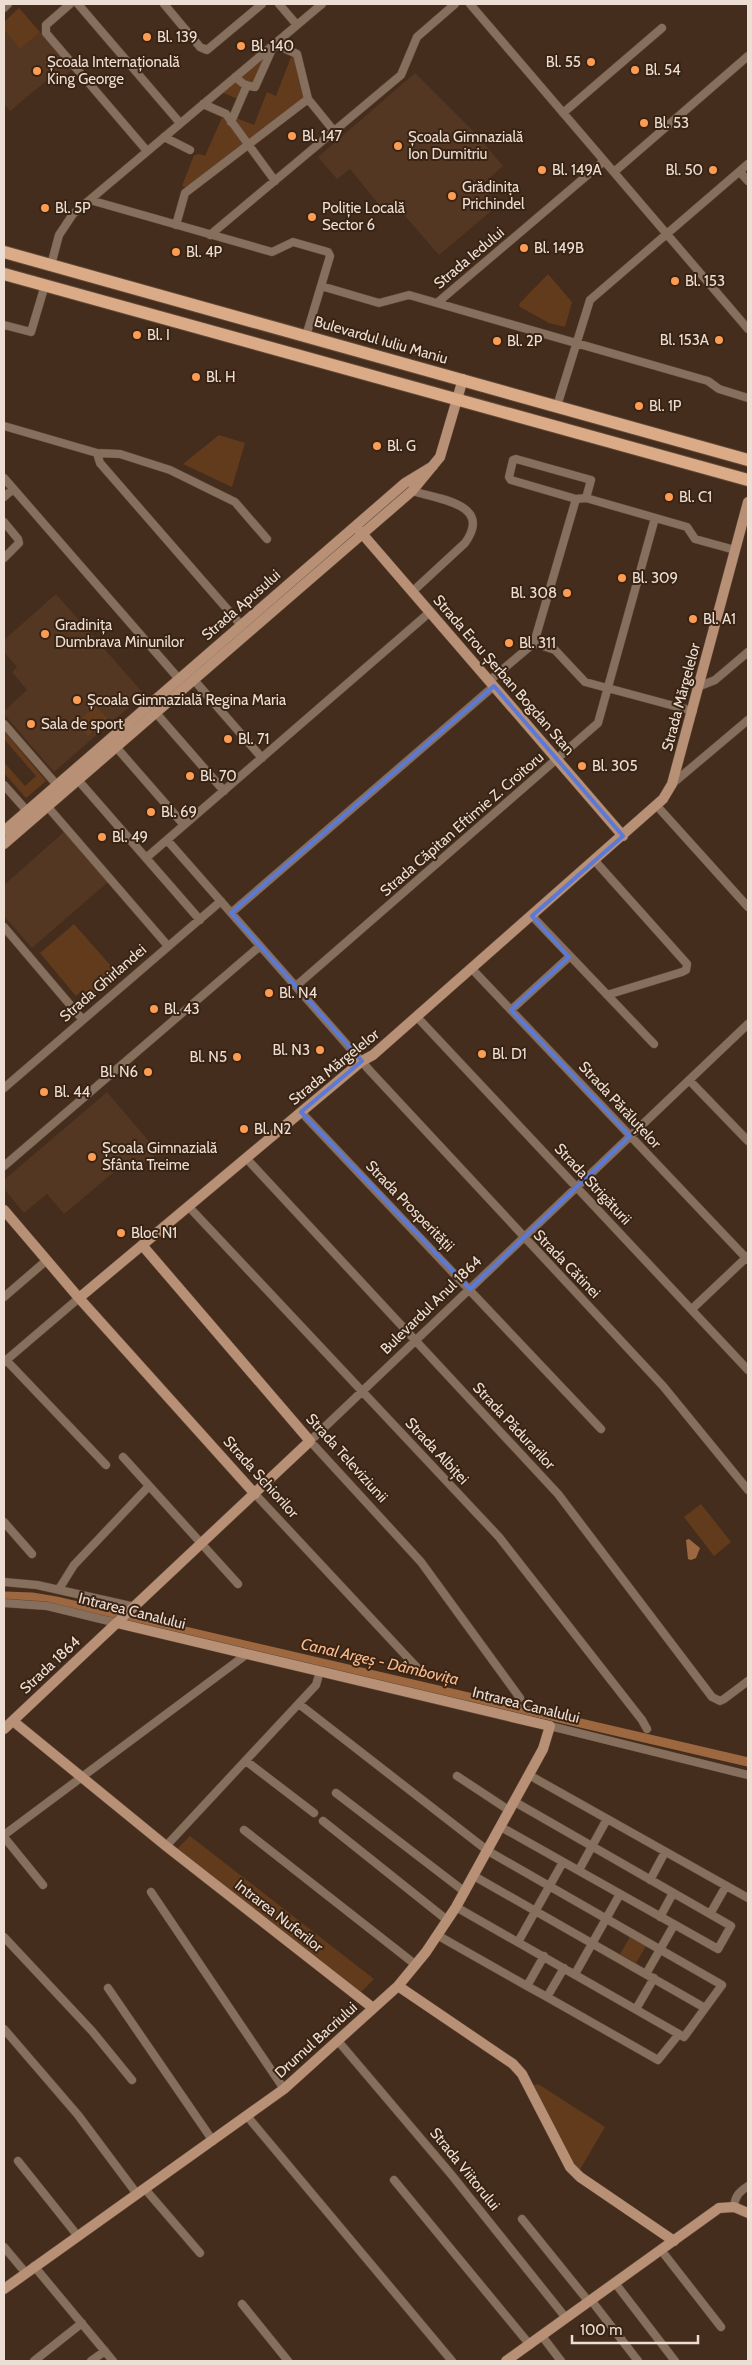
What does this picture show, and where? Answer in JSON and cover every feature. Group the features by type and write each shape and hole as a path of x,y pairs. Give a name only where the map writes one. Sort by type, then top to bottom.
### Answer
{"main road":[{"name":"Bulevardul Iuliu Maniu","path":"4,252 748,460"},
{"path":"45,285 51,265"},
{"path":"4,274 458,398 748,480"}],"street":[{"path":"4,8 8,4"},
{"path":"70,4 46,25 46,33 147,152"},
{"path":"78,4 180,123"},
{"path":"164,4 200,47 207,50 262,4"},
{"path":"279,4 297,24"},
{"path":"51,265 63,227 73,214 235,77 277,45 297,24 322,4"},
{"path":"210,235 401,75 417,37 455,4"},
{"path":"470,4 748,329"},
{"path":"563,113 662,28"},
{"path":"235,77 247,85 255,87 273,47 279,49 277,45"},
{"path":"277,45 297,54 308,99 334,131"},
{"path":"614,172 748,56"},
{"path":"232,122 247,85"},
{"path":"176,225 185,193 308,99"},
{"path":"203,104 226,114 275,181"},
{"path":"164,137 190,150"},
{"name":"Strada Iedului","path":"321,286 379,303 409,295 437,303 604,161"},
{"path":"557,406 590,300 748,164"},
{"path":"740,172 748,181"},
{"path":"90,200 272,252 293,242 328,252 330,256 306,336"},
{"path":"4,325 32,332 45,285"},
{"path":"437,303 708,381 719,390 748,398"},
{"name":"Strada Apusului","path":"44,803 57,784 153,709 187,677 363,534 412,491 434,466 442,453 462,379"},
{"path":"4,426 97,453 120,454 164,467 235,502 267,539"},
{"path":"97,453 100,463 241,625"},
{"path":"586,498 591,480 516,459 513,460 509,477 511,480 576,499 586,498 688,527 695,539 735,550"},
{"name":"Strada Apusului","path":"4,844 30,815 78,780 116,747 241,625 405,483 434,466"},
{"path":"4,478 262,758"},
{"path":"405,483 412,491 463,507 472,516 473,522 471,535 465,543 412,592"},
{"path":"4,497 13,489"},
{"path":"231,913 492,684 534,643 576,499"},
{"name":"Strada Mărgelelor","path":"672,784 700,686 748,502"},
{"name":"Strada Căpitan Eftimie Z. Croitoru","path":"296,986 598,723 655,518"},
{"path":"4,522 18,539 19,543 4,558"},
{"name":"Strada Erou Șerban Bogdan Stan","path":"356,526 623,836"},
{"path":"146,858 430,612"},
{"path":"534,643 555,650 585,682 693,711"},
{"path":"700,686 715,680 748,652"},
{"path":"153,709 224,791"},
{"name":"Strada Mărgelelor","path":"5,1361 362,1061 373,1055 623,836 656,806 672,784 748,720"},
{"path":"4,724 57,784"},
{"path":"116,747 184,825"},
{"path":"78,780 200,920"},
{"path":"4,785 30,815"},
{"path":"44,803 168,946"},
{"path":"656,806 748,907"},
{"name":"Strada Apusului","path":"4,831 30,815"},
{"name":"Strada Cătinei","path":"167,840 362,1061 523,1238 663,1386 748,1488"},
{"path":"595,861 687,964 686,970 682,972 607,995"},
{"name":"Strada Ghirlandei","path":"4,1088 221,901"},
{"path":"532,916 654,1044"},
{"path":"4,928 84,1020"},
{"path":"4,1166 260,946"},
{"path":"511,1010 569,956"},
{"name":"Strada Părăluțelor","path":"472,969 748,1258"},
{"name":"Strada Strigăturii","path":"417,1017 748,1370"},
{"name":"Bulevardul Anul 1864","path":"135,1607 748,1024"},
{"path":"689,1080 748,1141"},
{"name":"Strada Prosperității","path":"301,1112 601,1429"},
{"name":"Strada Pădurarilor","path":"246,1158 558,1494 712,1698 720,1701 748,1681"},
{"name":"Strada Albiței","path":"189,1207 499,1537 642,1720 647,1729"},
{"path":"5,1214 79,1298"},
{"name":"Strada Televiziunii","path":"142,1246 310,1441 421,1562 520,1698"},
{"path":"692,1309 748,1258"},
{"path":"4,1297 46,1260"},
{"name":"Strada Schiorilor","path":"79,1298 254,1494 423,1674"},
{"path":"5,1361 106,1465"},
{"path":"123,1458 238,1584"},
{"path":"59,1589 74,1565 149,1486"},
{"path":"4,1522 32,1554"},
{"path":"4,1582 24,1583 59,1589 135,1607"},
{"name":"Intrarea Canalului","path":"4,1603 47,1606 748,1775"},
{"name":"Strada 1864","path":"4,1730 135,1607"},
{"path":"43,1884 4,1836 247,1654"},
{"path":"166,1846 316,1685 320,1671"},
{"path":"299,1704 488,1851 722,1985 684,2037 456,1907"},
{"name":"Intrarea Nuferilor","path":"13,1721 166,1846 374,2008"},
{"name":"Drumul Bacriului","path":"4,2289 25,2272 141,2192 284,2089 398,1986 416,1965 466,1892 546,1745 550,1726"},
{"path":"246,1761 314,1813"},
{"path":"529,1775 748,1898"},
{"path":"457,1776 512,1807 592,1846 731,1926 718,1949 501,1827"},
{"path":"336,1793 466,1892"},
{"path":"579,1870 607,1819"},
{"path":"323,1821 448,1920"},
{"path":"244,1830 416,1965"},
{"path":"650,1880 665,1852"},
{"path":"518,1942 563,1862"},
{"path":"474,1876 705,2008"},
{"path":"710,1914 726,1886"},
{"path":"151,1892 284,2089"},
{"path":"660,1917 673,1893"},
{"path":"575,1974 620,1894"},
{"path":"636,2009 660,1949 674,1925"},
{"path":"437,1935 658,2060 678,2034"},
{"path":"4,1936 92,2031 132,2080"},
{"path":"527,1986 544,1956"},
{"path":"547,1997 564,1968"},
{"path":"398,1986 513,2064 522,2074 570,2167 580,2177 674,2241"},
{"path":"108,1988 213,2140"},
{"path":"4,2029 141,2192 200,2253"},
{"name":"Strada Viitorului","path":"338,2041 450,2174 566,2318"},
{"path":"247,2116 452,2361"},
{"path":"18,2161 77,2235"},
{"path":"394,2180 530,2344"},
{"path":"734,2207 738,2193 748,2186"},
{"path":"506,2361 719,2208 734,2207 748,2213"},
{"path":"522,2218 638,2361"},
{"path":"4,2246 25,2272"},
{"path":"661,2250 721,2327"},
{"path":"34,2266 113,2361"},
{"path":"615,2283 675,2361"},
{"path":"242,2304 288,2361"},
{"path":"34,2361 82,2324"},
{"path":"542,2336 561,2361"},
{"path":"91,2361 105,2351"}],"highlighted area":[{"path":"494,686 623,836 532,916 569,957 511,1010 630,1136 470,1289 301,1112 362,1061 231,913"}],"shaded area":[{"path":"19,8 40,32 20,49 4,30 4,22"},
{"name":"Școala Internațională King George","path":"4,30 20,49 40,32 72,70 52,87 46,81 10,111 4,104"},
{"path":"275,44 256,88 247,86 240,100 219,91"},
{"path":"297,56 308,99 190,190 182,186 194,155 200,154 205,156 224,113 254,125 267,92 276,96 291,57"},
{"name":"Școala Gimnazială Ion Dumitriu","path":"415,73 477,135 503,166 483,184 496,207 439,255 399,209 389,217 350,169 337,179 318,157"},
{"path":"548,274 572,302 565,327 549,323 520,307 519,304"},
{"path":"219,435 245,443 232,487 183,464"},
{"name":"Școala Gimnazială Regina Maria","path":"56,594 144,694 54,772 4,714 4,711 27,690 12,672 17,667 4,652 4,640"},
{"path":"96,706 107,718 88,736 76,723"},
{"path":"4,731 46,781 26,798 4,773 4,762 25,786 36,776 4,739"},
{"path":"64,832 108,882 32,948 4,916 4,885"},
{"path":"74,924 118,974 90,998 83,990 76,996 40,953"},
{"name":"Școala Gimnazială Sfânta Treime","path":"107,1092 158,1152 135,1172 126,1162 64,1214 47,1194 24,1213 4,1189 4,1180"},
{"path":"701,1504 731,1542 714,1556 684,1517"},
{"path":"689,1539 700,1548 696,1558 691,1560 688,1559 686,1540"},
{"path":"190,1836 374,1979 360,1993 175,1851"},
{"path":"630,1937 646,1946 636,1963 620,1954"},
{"path":"538,2084 605,2127 579,2171 564,2148 534,2085"}],"waterway":[{"name":"Canal Argeș - Dâmbovița","path":"4,1596 32,1597 56,1601 748,1762"}],"place":[{"name":"Bl. 139","path":"147,37"},
{"name":"Bl. 140","path":"241,46"},
{"name":"Bl. 55","path":"591,62"},
{"name":"Bl. 54","path":"635,70"},
{"name":"Școala Internațională King George","path":"37,71"},
{"name":"Bl. 53","path":"644,123"},
{"name":"Bl. 147","path":"292,136"},
{"name":"Școala Gimnazială Ion Dumitriu","path":"398,146"},
{"name":"Bl. 149A","path":"542,170"},
{"name":"Bl. 50","path":"713,170"},
{"name":"Grădinița Prichindel","path":"452,196"},
{"name":"Bl. 5P","path":"45,208"},
{"name":"Poliție Locală Sector 6","path":"312,217"},
{"name":"Bl. 149B","path":"524,248"},
{"name":"Bl. 4P","path":"176,252"},
{"name":"Bl. 153","path":"675,281"},
{"name":"Bl. I","path":"137,335"},
{"name":"Bl. 153A","path":"719,340"},
{"name":"Bl. 2P","path":"497,341"},
{"name":"Bl. H","path":"196,377"},
{"name":"Bl. 1P","path":"639,406"},
{"name":"Bl. G","path":"377,446"},
{"name":"Bl. C1","path":"669,497"},
{"name":"Bl. 309","path":"622,578"},
{"name":"Bl. 308","path":"567,593"},
{"name":"Bl. A1","path":"693,619"},
{"name":"Gradinița Dumbrava Minunilor","path":"45,634"},
{"name":"Bl. 311","path":"509,643"},
{"name":"Școala Gimnazială Regina Maria","path":"77,700"},
{"name":"Sala de sport","path":"31,724"},
{"name":"Bl. 71","path":"228,739"},
{"name":"Bl. 305","path":"582,766"},
{"name":"Bl. 70","path":"190,776"},
{"name":"Bl. 69","path":"151,812"},
{"name":"Bl. 49","path":"102,837"},
{"name":"Bl. N4","path":"269,993"},
{"name":"Bl. 43","path":"154,1009"},
{"name":"Bl. N3","path":"320,1050"},
{"name":"Bl. D1","path":"482,1054"},
{"name":"Bl. N5","path":"237,1057"},
{"name":"Bl. N6","path":"148,1072"},
{"name":"Bl. 44","path":"44,1092"},
{"name":"Bl. N2","path":"244,1129"},
{"name":"Școala Gimnazială Sfânta Treime","path":"92,1157"},
{"name":"Bloc N1","path":"121,1233"}]}
